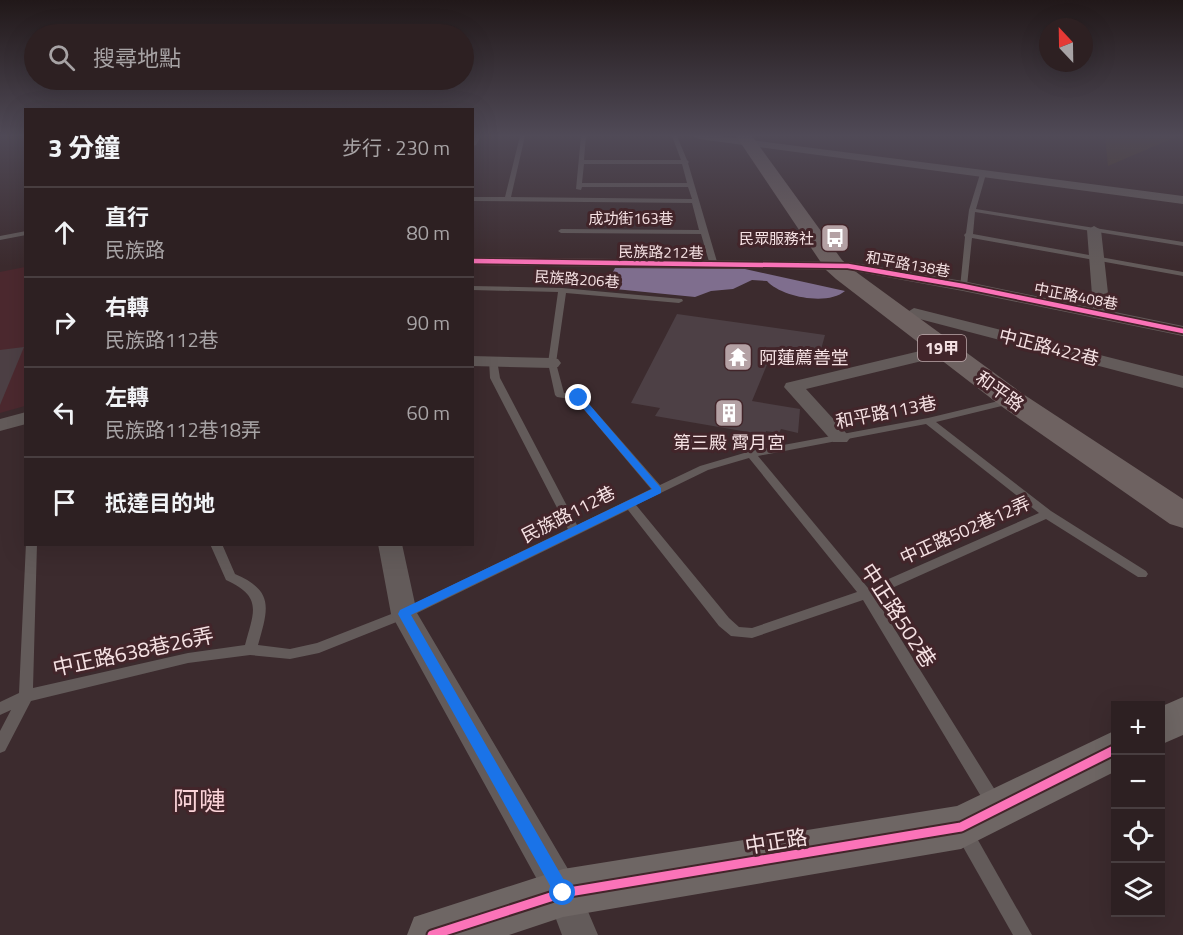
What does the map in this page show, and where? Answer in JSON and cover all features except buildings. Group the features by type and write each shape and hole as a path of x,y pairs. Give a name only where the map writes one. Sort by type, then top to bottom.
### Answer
{"main road":[{"name":"和平路","path":"781,180 841,266 945,350 1019,399 1183,500"},
{"name":"和平路","path":"841,266 914,313 1019,399 1183,516"}],"street":[{"path":"1026,180 1183,200"},
{"path":"1094,230 1102,313"},
{"name":"民族路212巷","path":"474,261 841,266"},
{"name":"和平路138巷","path":"841,266 963,286"},
{"name":"中正路408巷","path":"963,286 1183,331"},
{"name":"中正路422巷","path":"914,313 1183,382"},
{"path":"840,438 793,387 945,350"},
{"path":"474,361 552,363"},
{"path":"0,425 24,419"},
{"path":"390,546 404,614 563,893 580,935"},
{"path":"1165,725 1183,715"},
{"name":"中正路","path":"432,935 563,893 979,818 1111,752"}],"lane":[{"path":"508,199 512,180"},
{"path":"577,199 579,180"},
{"name":"成功街163巷","path":"690,180 701,232 714,264"},
{"path":"963,286 967,236 981,180"},
{"path":"579,184 692,186"},
{"path":"474,199 695,201"},
{"path":"972,210 1183,244"},
{"name":"成功街163巷","path":"561,231 701,232"},
{"path":"0,238 24,233"},
{"path":"967,236 1183,274"},
{"name":"民族路206巷","path":"474,288 562,290 679,301"},
{"path":"562,290 552,363 560,395 579,398 658,490"},
{"path":"493,360 495,378 575,532"},
{"name":"和平路113巷","path":"751,454 928,422 1019,399"},
{"path":"928,422 1047,514 1142,574"},
{"name":"民族路112巷","path":"250,650 290,654 319,648 404,614 704,468 751,454"},
{"name":"中正路502巷","path":"751,454 866,594 979,818 1023,935"},
{"name":"中正路502巷12弄","path":"629,504 724,622 736,632 752,633 866,594 1047,514"},
{"path":"0,746 26,696 31,546"},
{"path":"217,546 230,577 243,582 256,592 262,605 250,650"},
{"name":"中正路638巷26弄","path":"0,709 26,696 188,658 250,650"}],"shaded area":[{"path":"24,267 24,406 0,413 0,272"},
{"path":"615,268 745,269 845,291 828,298 805,298 774,287 767,281 752,280 733,289 711,291 695,297 605,288"},
{"path":"692,435 711,436 718,444 708,450 691,447 685,439"}],"cycle path":[{"path":"474,261 848,266 963,286 1183,331"},
{"path":"432,935 563,893 961,827 1111,752"}],"place":[{"name":"民眾服務社","path":"835,238"},
{"name":"阿蓮薦善堂","path":"738,357"},
{"name":"第三殿 霄月宮","path":"729,413"}],"district":[{"name":"阿嗹","path":"199,800"}],"route":[{"path":"563,893 404,614 658,490 579,398"}]}
